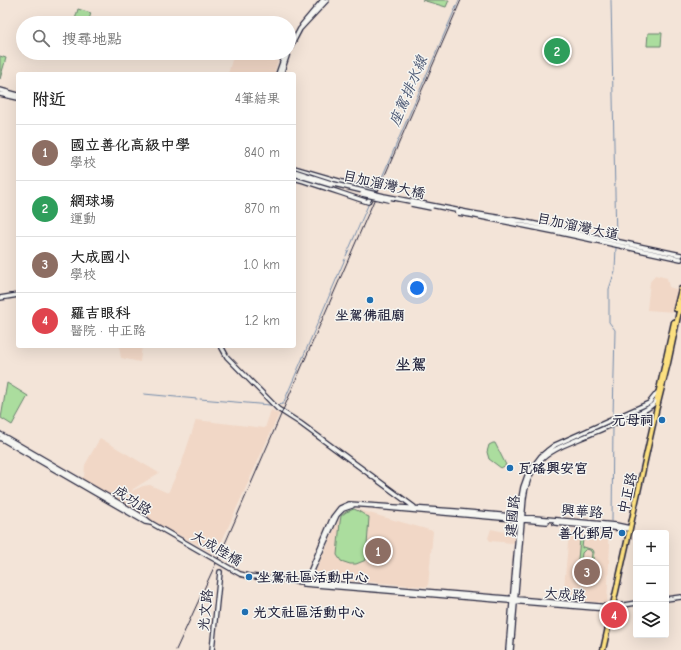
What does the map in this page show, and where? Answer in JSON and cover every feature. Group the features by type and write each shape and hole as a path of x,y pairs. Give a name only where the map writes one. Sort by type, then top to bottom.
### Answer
{"main road":[{"name":"中正路","path":"603,650 651,437 681,289"},
{"name":"中正路","path":"656,411 656,401 681,302"}],"street":[{"path":"296,32 323,0"},
{"path":"296,37 300,30 327,0"},
{"path":"281,72 284,60"},
{"path":"0,90 16,94"},
{"path":"0,94 16,98"},
{"path":"296,172 373,191 368,202 331,191 323,186 296,179"},
{"name":"目加溜灣大橋","path":"296,172 334,184 471,214"},
{"name":"目加溜灣大道","path":"471,214 521,221 681,259"},
{"name":"目加溜灣大道","path":"616,243 681,255"},
{"path":"0,298 16,295"},
{"path":"222,348 227,357 278,409 300,423 326,444 415,508"},
{"name":"建國路","path":"511,650 520,519 526,486 533,470 543,458 557,447 649,404 660,390"},
{"name":"建國路","path":"612,422 651,407 656,401"},
{"name":"成功路","path":"0,434 151,523"},
{"name":"成功路","path":"0,438 145,522 151,523"},
{"name":"興華路","path":"304,582 333,517 342,506 354,503 520,519"},
{"name":"興華路","path":"304,582 311,574 337,515 343,509 350,506 625,526 630,528"},
{"name":"大成陸橋","path":"151,523 240,574 304,582"},
{"name":"光文路","path":"212,650 220,572"},
{"name":"大成路","path":"304,582 612,607 633,604"},
{"path":"669,599 681,597"},
{"name":"建國路","path":"508,650 514,600"}],"shaded area":[{"path":"232,60 278,60 275,72 229,72"},
{"path":"655,275 667,278 669,287 679,290 674,312 647,310 650,282"},
{"path":"119,348 142,348 140,362 121,358"},
{"path":"271,410 279,414 216,554 127,506 131,493 143,486 150,485 168,493 182,462 196,420 265,428"},
{"path":"100,438 159,473 133,489 126,505 82,479 82,477 84,477 85,465"},
{"path":"355,509 433,531 428,587 313,577 340,518 345,512"},
{"path":"491,529 514,534 514,542 490,541 488,538"},
{"path":"569,532 608,535 608,544 610,544 607,603 563,599"}],"green space":[{"path":"422,0 449,0 446,7"},
{"path":"78,9 91,13 90,16 76,16"},
{"path":"648,33 662,33 661,46 647,46"},
{"path":"550,45 563,45 564,57 551,57"},
{"path":"0,56 6,58 0,79"},
{"path":"7,383 28,396 12,425 1,418"},
{"path":"495,443 506,465 501,468 489,459 487,452 489,445"},
{"path":"354,509 369,517 366,560 356,564 350,564 341,561 337,555 341,516"},
{"path":"580,539 583,539 582,548 584,547 593,550 594,552 591,573 586,577 580,574 579,580 576,579","holes":["586,549 590,550 592,553 590,569 588,573 584,574 580,569 582,553"]}],"waterway":[{"name":"座駕排水線","path":"376,191 459,0"},
{"path":"611,0 616,240"},
{"path":"346,256 369,203"},
{"path":"613,417 615,330 609,322 609,289 615,271 616,247"},
{"path":"276,405 283,404 345,259"},
{"path":"144,394 197,399"},
{"path":"200,399 270,405"},
{"path":"612,521 613,426"}],"railway":[{"path":"176,650 227,539 461,0"}],"place":[{"name":"網球場","path":"557,51"},
{"name":"坐駕佛祖廟","path":"370,300"},
{"name":"元母祠","path":"662,420"},
{"name":"瓦磘興安宮","path":"510,468"},
{"name":"善化郵局","path":"622,533"},
{"name":"國立善化高級中學","path":"378,551"},
{"name":"大成國小","path":"587,572"},
{"name":"坐駕社區活動中心","path":"249,577"},
{"name":"光文社區活動中心","path":"245,612"},
{"name":"羅吉眼科","path":"614,615"}],"district":[{"name":"坐駕","path":"411,364"}]}
